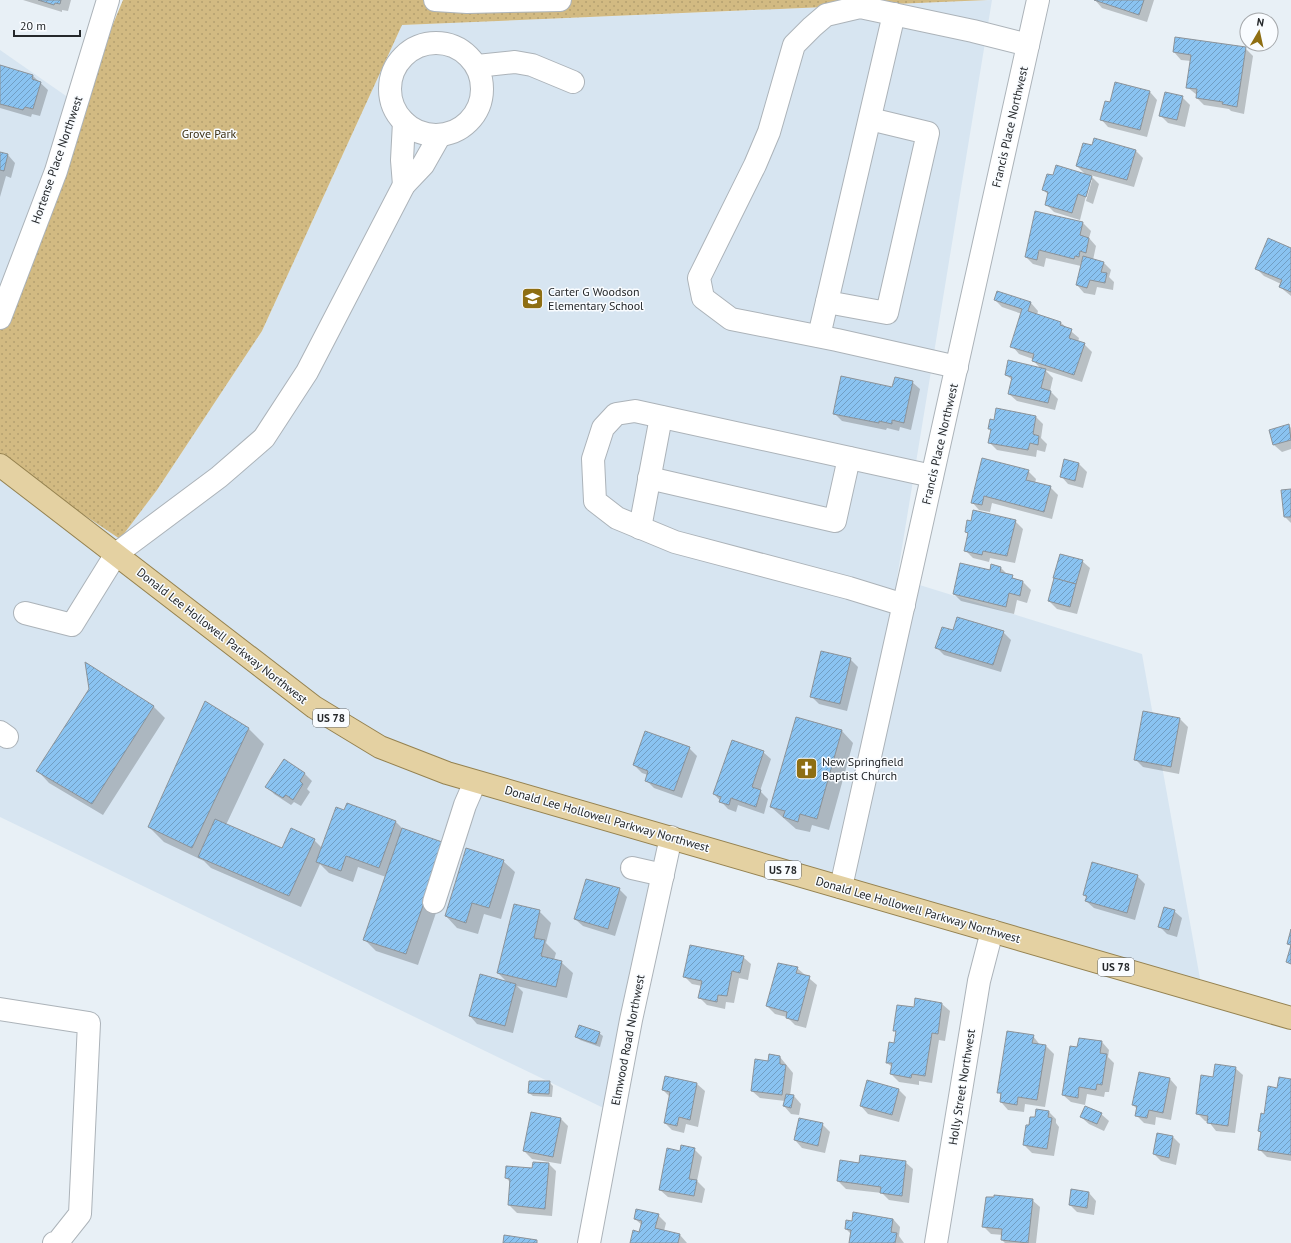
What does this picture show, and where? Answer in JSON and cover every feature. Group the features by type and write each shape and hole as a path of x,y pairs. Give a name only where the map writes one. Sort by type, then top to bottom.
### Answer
{"main road":[{"name":"Donald Lee Hollowell Parkway Northwest","path":"0,465 314,708 380,747 447,773 476,782 671,837 1291,1018"}],"street":[{"name":"Hortense Place Northwest","path":"0,318 56,171 108,0"},
{"path":"435,0 467,2 560,0"},
{"name":"Francis Place Northwest","path":"841,887 1038,0"},
{"path":"957,367 819,336 732,319 703,298 699,278 769,132 794,45 812,27 826,16 860,7 973,31 1028,45"},
{"path":"819,336 894,14"},
{"path":"438,43 453,46 467,54 477,66 482,81 483,96 479,110 470,122 459,131 440,135 421,131 404,122 392,109 389,94 390,78 397,63 408,52 422,45 438,43"},
{"path":"477,66 515,62 532,65 573,82"},
{"path":"827,302 887,313 928,133 870,119"},
{"path":"404,122 402,160 404,185"},
{"path":"25,613 72,624 116,554 219,477 264,438 307,372 404,185 423,165 440,135"},
{"path":"904,605 849,588 675,542 617,518 595,502 593,459 603,428 616,414 635,411 932,476"},
{"path":"640,528 661,417"},
{"path":"649,478 835,521 849,458"},
{"path":"434,902 465,805 476,782"},
{"name":"Elmwood Road Northwest","path":"589,1243 631,1020 671,837"},
{"path":"632,868 663,875"},
{"name":"Holly Street Northwest","path":"936,1243 979,981 992,931"},
{"path":"0,1009 88,1023 80,1214 56,1243 54,1243"}],"shaded area":[{"path":"992,0 897,578 1142,654 1204,1001 675,831 616,1114 0,817 0,459 120,539 157,490 262,331 402,25"},
{"path":"0,50 79,105 0,295"}],"green space":[{"name":"Grove Park","path":"123,0 988,0 402,25 262,331 157,490 120,539 0,459 0,295"}],"building":[{"path":"38,0 61,0 60,4 55,3 54,5"},
{"path":"1094,0 1144,0 1139,15"},
{"path":"1175,37 1239,46 1239,52 1245,52 1237,107 1222,104 1223,102 1196,98 1197,89 1186,88 1191,55 1173,52"},
{"path":"0,65 33,75 32,79 41,82 33,109 25,107 23,110 0,104"},
{"path":"1115,82 1150,91 1140,130 1100,120 1105,101 1110,102"},
{"path":"1165,92 1183,96 1177,120 1159,116"},
{"path":"1094,138 1136,150 1127,180 1076,166 1083,143 1092,145"},
{"path":"0,152 8,154 4,171 0,170"},
{"path":"1056,165 1092,176 1086,197 1078,194 1072,213 1045,205 1048,192 1042,190 1047,174 1053,175"},
{"path":"1035,211 1083,222 1080,235 1089,238 1086,253 1080,251 1079,257 1075,256 1074,259 1039,250 1037,260 1025,257"},
{"path":"1268,238 1291,248 1291,292 1279,287 1282,280 1255,269"},
{"path":"1083,256 1104,262 1101,272 1107,273 1105,283 1090,280 1087,288 1076,285"},
{"path":"997,291 1031,302 1028,311 1061,322 1060,325 1072,329 1069,338 1085,343 1074,375 1032,361 1034,354 1010,347 1022,309 994,300"},
{"path":"1008,360 1046,369 1041,388 1051,391 1048,403 1008,394 1012,377 1005,375"},
{"path":"841,376 892,387 895,377 913,381 904,423 892,420 892,424 879,421 879,423 833,414"},
{"path":"996,408 1036,416 1033,434 1039,436 1038,445 1030,443 1028,450 988,443 991,429 988,429 990,419 994,420"},
{"path":"1289,424 1291,440 1273,445 1269,430"},
{"path":"982,458 1029,470 1026,480 1051,486 1044,512 984,496 982,505 971,503"},
{"path":"1064,459 1079,463 1075,481 1060,477"},
{"path":"1291,489 1291,517 1284,517 1281,490"},
{"path":"973,510 1016,520 1007,556 983,551 982,555 964,551 968,533 965,532 967,520 971,521"},
{"path":"1060,554 1083,560 1076,584 1053,578"},
{"path":"960,563 990,570 991,564 1001,567 1000,572 1013,575 1012,578 1023,581 1020,596 1009,593 1006,607 953,594"},
{"path":"1054,578 1076,584 1070,607 1048,601"},
{"path":"957,617 1004,631 993,665 935,648 942,627 953,630"},
{"path":"821,651 851,658 840,704 810,697"},
{"path":"85,662 154,706 92,804 36,771 89,689"},
{"path":"205,701 249,728 192,848 148,827"},
{"path":"1143,711 1180,718 1171,767 1134,760"},
{"name":"New Springfield Baptist Church","path":"796,717 842,730 817,819 800,814 798,822 783,817 785,811 770,807"},
{"path":"645,731 690,747 674,791 645,781 648,771 633,765"},
{"path":"732,740 764,751 752,787 761,790 756,807 731,798 729,805 719,802 721,797 713,794"},
{"path":"284,759 305,773 300,781 303,784 293,800 286,795 283,798 265,787"},
{"path":"347,803 396,821 379,868 346,856 341,871 316,862 336,807 344,810"},
{"path":"215,819 282,848 291,828 315,839 289,896 198,857"},
{"path":"402,828 445,843 406,954 363,940"},
{"path":"466,848 504,860 489,908 472,903 466,923 445,916"},
{"path":"1092,862 1138,875 1127,913 1085,901 1087,896 1083,895"},
{"path":"586,879 620,888 608,929 574,919"},
{"path":"514,904 540,910 534,938 545,940 541,956 562,961 556,987 497,973"},
{"path":"1164,907 1175,910 1169,930 1158,927"},
{"path":"1291,929 1291,945 1287,944"},
{"path":"690,945 744,956 740,973 732,971 727,996 718,995 717,1002 698,998 702,981 683,977"},
{"path":"1291,945 1291,964 1286,962"},
{"path":"778,963 798,967 796,973 810,976 798,1021 786,1018 787,1012 766,1006"},
{"path":"480,974 516,984 505,1026 469,1016"},
{"path":"915,998 942,1003 938,1034 932,1033 925,1076 912,1074 911,1078 890,1074 892,1063 886,1063 889,1042 894,1043 896,1031 893,1031 897,1005 914,1007"},
{"path":"579,1025 600,1032 596,1044 575,1037"},
{"path":"1007,1031 1034,1035 1032,1043 1046,1045 1037,1100 1018,1097 1017,1105 1000,1102 1001,1093 997,1093"},
{"path":"1079,1038 1102,1041 1100,1053 1107,1054 1102,1085 1097,1084 1096,1090 1079,1087 1078,1098 1062,1095 1070,1046 1077,1047"},
{"path":"769,1054 780,1056 780,1064 786,1065 782,1095 751,1091 755,1059 768,1061"},
{"path":"1215,1064 1236,1067 1228,1126 1207,1123 1208,1116 1196,1114 1201,1075 1213,1077"},
{"path":"1139,1072 1170,1078 1163,1113 1149,1110 1147,1118 1135,1116 1137,1106 1132,1105"},
{"path":"665,1076 697,1083 690,1120 679,1117 677,1126 664,1123 670,1092 662,1090"},
{"path":"1279,1077 1291,1079 1291,1155 1258,1150 1261,1132 1258,1131 1261,1113 1264,1114 1268,1086 1277,1088"},
{"path":"867,1080 899,1089 892,1115 860,1106"},
{"path":"529,1081 550,1081 549,1094 528,1093"},
{"path":"786,1094 794,1095 791,1108 783,1106"},
{"path":"1085,1106 1102,1113 1097,1124 1080,1117"},
{"path":"1036,1109 1049,1111 1048,1117 1052,1118 1047,1149 1023,1145 1026,1125 1029,1125 1030,1117 1035,1117"},
{"path":"531,1112 561,1118 553,1157 523,1151"},
{"path":"799,1118 823,1123 818,1146 794,1140"},
{"path":"1157,1133 1173,1136 1169,1158 1153,1154"},
{"path":"681,1145 695,1148 689,1179 697,1180 694,1196 659,1190 667,1148 680,1151"},
{"path":"860,1155 906,1161 902,1196 880,1193 881,1187 837,1181 840,1160 859,1163"},
{"path":"533,1162 549,1163 545,1209 508,1205 510,1179 505,1178 506,1166 532,1168"},
{"path":"1071,1189 1089,1192 1087,1208 1069,1205"},
{"path":"994,1195 1033,1199 1028,1243 1001,1240 1002,1229 982,1227 986,1197 994,1197"},
{"path":"636,1209 659,1214 655,1228 680,1234 678,1243 630,1243 633,1230 639,1232 642,1221 634,1219"},
{"path":"853,1212 893,1219 891,1232 897,1233 895,1243 849,1243 851,1230 845,1229 846,1220 852,1221"},
{"path":"504,1235 537,1240 537,1243 503,1243"}],"place":[{"name":"Carter G Woodson Elementary School","path":"533,299"},
{"name":"New Springfield Baptist Church","path":"806,769"}]}
